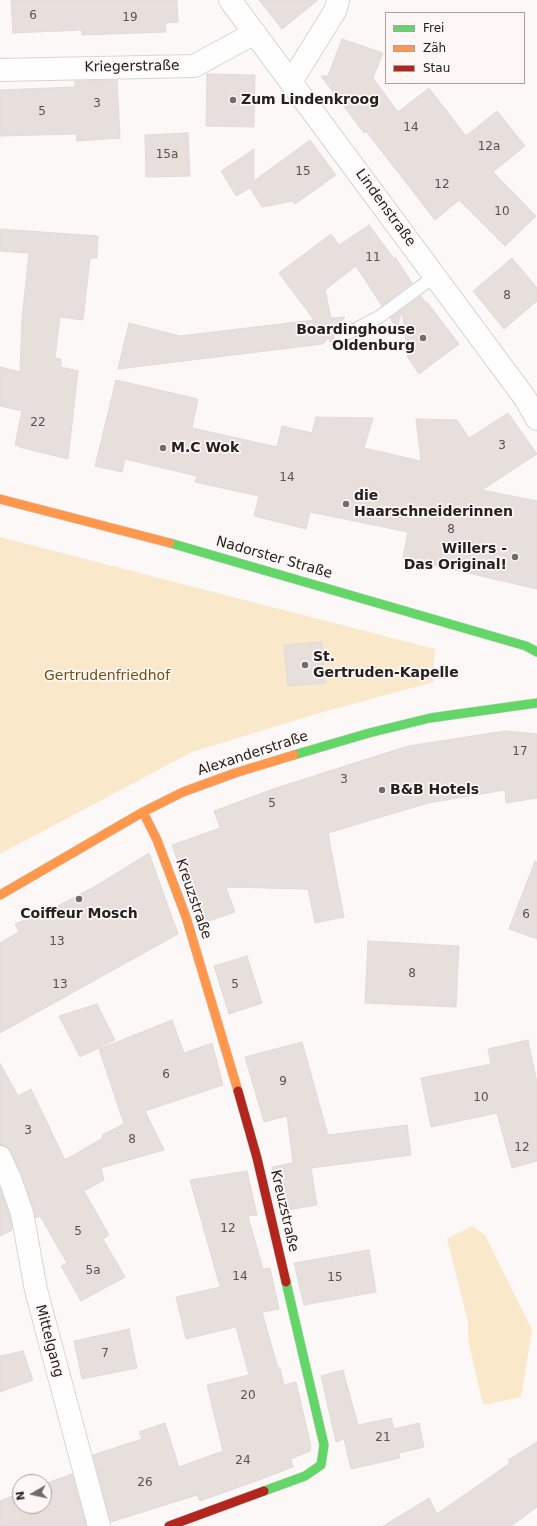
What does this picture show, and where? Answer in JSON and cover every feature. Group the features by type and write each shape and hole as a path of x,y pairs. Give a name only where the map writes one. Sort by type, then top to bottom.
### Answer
{"street":[{"name":"Lindenstraße","path":"230,0 525,398 537,419"},
{"path":"291,82 335,11 338,0"},
{"name":"Kriegerstraße","path":"0,70 194,66 255,33"},
{"name":"Nadorster Straße","path":"0,499 151,537 526,646 537,652"},
{"name":"Alexanderstraße","path":"0,895 143,812 182,792 235,773 369,733 437,717 488,708 537,703"},
{"name":"Kreuzstraße","path":"143,812 157,840 186,918 224,1040 258,1158 324,1445 321,1465 305,1476 168,1526"},
{"name":"Mittelgang","path":"0,1157 10,1179 22,1213 36,1290 99,1526"}],"lane":[{"path":"340,337 379,317 435,276"}],"green space":[{"name":"Gertrudenfriedhof","path":"0,537 435,649 433,670 434,682 323,712 192,752 0,854"},
{"path":"472,1226 485,1235 532,1330 521,1397 483,1405 468,1340 468,1322 447,1239"}],"building":[{"path":"11,0 177,0 178,22 165,23 166,32 82,35 82,30 13,33"},
{"path":"259,0 318,0 282,29"},
{"path":"342,39 383,53 373,78 398,112 429,88 466,136 497,111 525,146 493,172 536,216 505,246 459,200 435,220 366,131 364,133 321,76 328,76"},
{"path":"207,74 255,75 254,127 206,126"},
{"path":"117,80 120,138 77,141 76,134 0,136 0,90 75,87 75,81"},
{"path":"188,133 190,176 146,177 145,135"},
{"path":"310,140 336,175 295,204 293,201 262,207 250,188 236,196 221,171 254,149 254,181"},
{"path":"369,225 395,260 395,257 412,283 382,306 356,266 325,290 331,318 345,317 333,332 337,350 328,338 323,344 118,369 129,323 180,336 314,320 279,273 331,234 339,245"},
{"path":"0,229 98,236 97,258 90,258 83,320 60,317 55,358 61,359 61,367 78,371 68,459 15,445 22,411 0,406 0,367 20,372 22,319 29,253 0,251"},
{"path":"512,258 537,288 537,301 504,329 473,291"},
{"name":"Boardinghouse Oldenburg","path":"421,296 459,344 419,374 408,358 402,311 397,328 390,318"},
{"path":"116,380 198,399 192,428 277,447 282,426 312,433 316,417 373,418 364,448 421,461 416,419 457,420 469,438 508,413 537,454 482,490 537,501 537,589 403,558 408,532 310,512 306,529 254,516 259,496 195,482 197,476 125,459 122,472 95,466"},
{"name":"St. Gertruden-Kapelle","path":"322,642 325,683 288,686 284,645"},
{"path":"505,731 537,734 537,798 506,803 505,790 428,803 328,833 344,917 315,923 308,889 226,887 235,912 201,924 172,845 220,828 214,811 276,788 408,746"},
{"path":"149,853 178,934 0,1033 0,943 19,932 15,924 52,909 94,887"},
{"path":"535,861 537,862 537,939 509,929"},
{"path":"368,941 459,946 456,1007 365,1003"},
{"path":"247,956 262,1003 229,1014 214,966"},
{"path":"97,1004 115,1040 80,1057 59,1016"},
{"path":"172,1020 184,1053 212,1043 223,1085 145,1111 164,1150 101,1168 104,1180 84,1191 109,1235 103,1239 125,1277 81,1301 61,1266 67,1263 40,1216 36,1218 22,1175 11,1152 7,1147 0,1145 0,1063 18,1096 31,1089 65,1160 103,1138 102,1135 124,1124 99,1049"},
{"path":"528,1040 537,1083 537,1161 512,1168 497,1113 431,1127 421,1078 491,1064 488,1049"},
{"path":"302,1042 328,1135 407,1125 411,1155 311,1168 317,1205 282,1211 272,1167 293,1163 287,1116 264,1122 245,1057"},
{"path":"247,1171 257,1215 248,1216 263,1269 270,1268 279,1309 262,1312 284,1385 296,1382 311,1446 310,1451 291,1459 293,1467 259,1480 200,1501 197,1495 111,1522 93,1455 142,1439 139,1432 165,1423 179,1467 223,1451 207,1385 249,1375 236,1327 186,1339 176,1297 220,1287 190,1180"},
{"path":"0,1188 10,1216 12,1230 0,1236"},
{"path":"369,1250 376,1292 304,1305 294,1263"},
{"path":"129,1329 137,1368 82,1379 74,1341"},
{"path":"23,1351 33,1380 0,1392 0,1356"},
{"path":"343,1370 358,1425 391,1418 394,1429 419,1423 424,1447 399,1453 400,1458 351,1469 344,1439 336,1442 321,1376"},
{"path":"537,1442 537,1507 511,1526 383,1526 429,1498 437,1514 510,1463 508,1460"},
{"path":"72,1474 86,1526 0,1526 0,1501 12,1496 12,1514 52,1514 52,1481"}],"traffic: fast":[{"path":"170,543 526,646 537,652"},
{"path":"294,755 369,733 430,718 537,703"},
{"path":"264,1491 305,1476 321,1465 324,1445 286,1282"}],"traffic: slow":[{"path":"0,499 170,543"},
{"path":"0,895 143,812 183,792 235,773 294,755"},
{"path":"143,812 157,840 186,917 238,1091"}],"traffic: jam":[{"path":"238,1091 257,1158 286,1282"},
{"path":"169,1526 264,1491"}],"place":[{"name":"Zum Lindenkroog","path":"233,100"},
{"name":"Boardinghouse Oldenburg","path":"423,338"},
{"name":"M.C Wok","path":"163,448"},
{"name":"die Haarschneiderinnen","path":"346,504"},
{"name":"Willers - Das Original!","path":"515,557"},
{"name":"St. Gertruden-Kapelle","path":"305,665"},
{"name":"B&B Hotels","path":"382,790"},
{"name":"Coiffeur Mosch","path":"79,899"}]}
